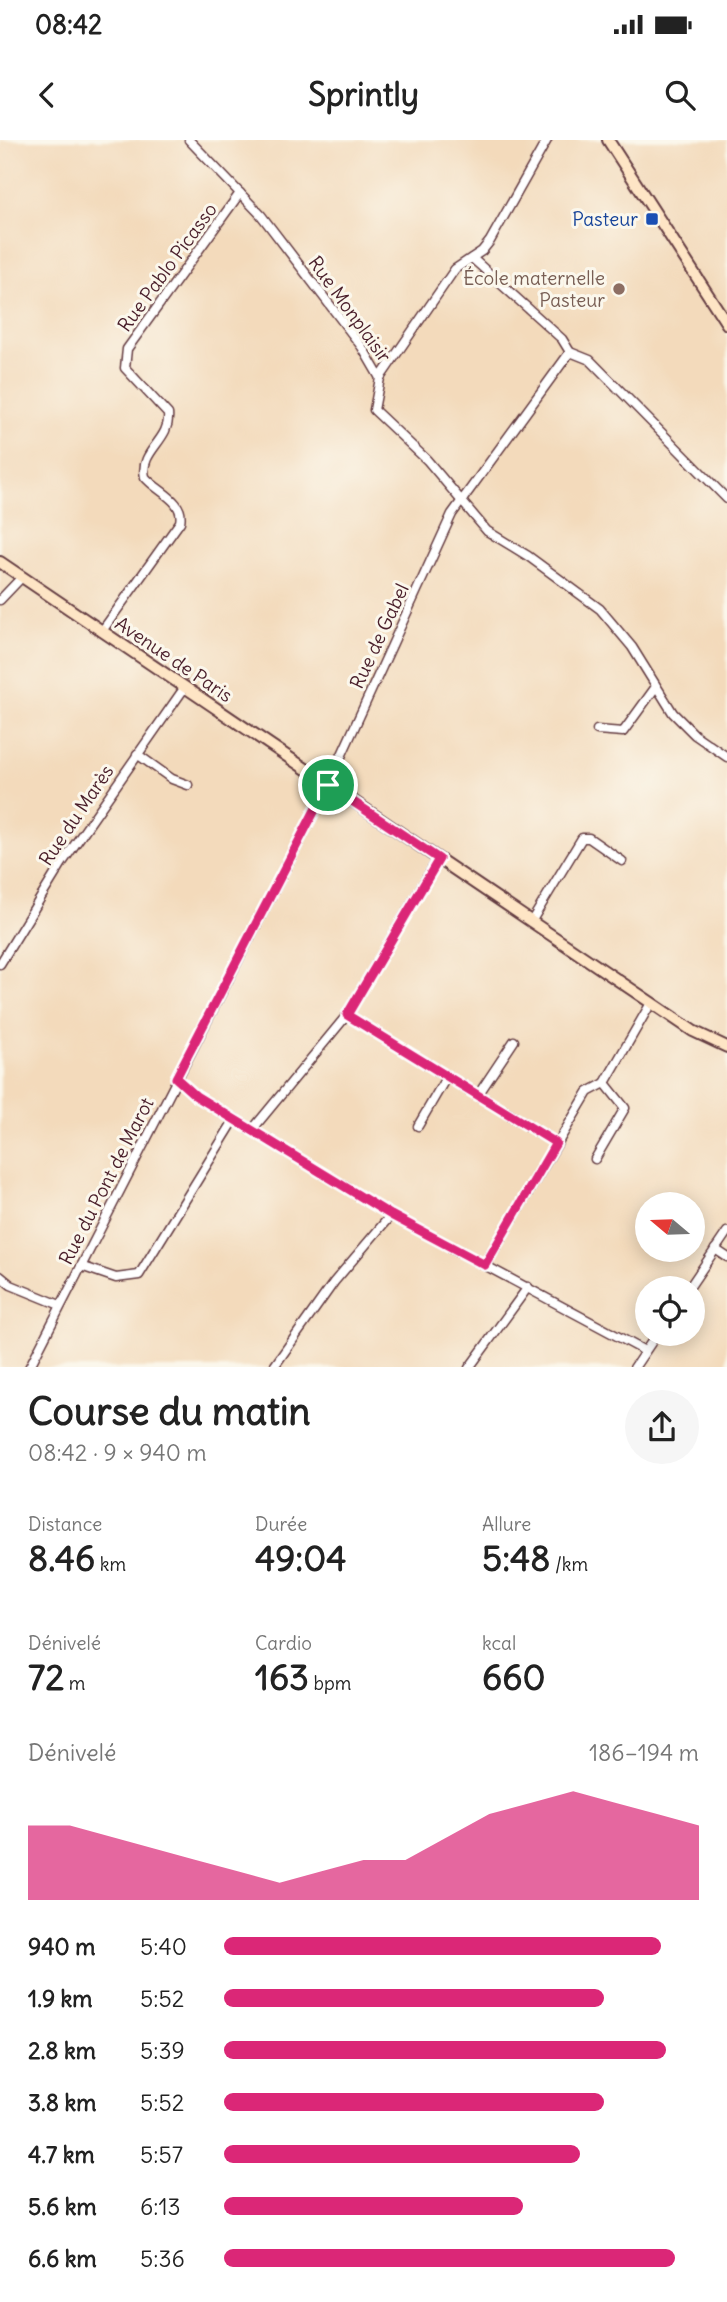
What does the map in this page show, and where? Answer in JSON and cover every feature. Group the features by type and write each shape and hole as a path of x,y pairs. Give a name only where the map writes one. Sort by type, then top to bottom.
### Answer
{"main road":[{"path":"608,140 727,324"},
{"name":"Avenue de Paris","path":"0,562 651,1003 693,1031 727,1047"}],"street":[{"name":"Rue Monplaisir","path":"189,140 269,225 362,347 380,377 374,410 426,460 460,500"},
{"path":"380,377 455,269 482,251 508,213 547,140"},
{"name":"Rue Pablo Picasso","path":"103,631 180,522 181,514 178,505 145,477 145,460 166,432 168,414 125,368 127,349 240,193"},
{"path":"472,258 562,338 570,352 590,360 727,499"},
{"name":"Rue de Gabel","path":"328,785 460,500 570,352"},
{"path":"460,500 487,531 528,555 600,609 632,647 655,688 695,735 727,757"},
{"path":"0,600 22,577"},
{"name":"Rue du Marès","path":"0,964 62,863 185,688"},
{"path":"597,730 622,733 655,688"},
{"path":"137,754 172,779 188,785"},
{"name":"Rue du Pont de Marot","path":"29,1367 328,785"},
{"path":"531,922 582,838 589,838 622,861"},
{"path":"252,1130 347,1015 439,859"},
{"path":"485,1265 587,1092 605,1083 651,1003"},
{"path":"347,1015 556,1143"},
{"path":"478,1095 514,1041"},
{"path":"418,1126 447,1076"},
{"path":"176,1078 196,1096 391,1215 645,1351"},
{"path":"595,1159 625,1108 605,1083"},
{"path":"81,1266 116,1278 139,1275 235,1119"},
{"path":"273,1367 334,1282 391,1215"},
{"path":"697,1276 727,1232"},
{"path":"715,1249 727,1257"},
{"path":"0,1276 11,1285 60,1305"},
{"path":"468,1367 528,1287"},
{"path":"637,1367 649,1346"}],"place":[{"name":"Pasteur","path":"652,219"},
{"name":"École maternelle Pasteur","path":"619,289"}],"route":[{"path":"328,785 439,859 347,1015 556,1143 485,1265 391,1215 196,1096 176,1078 328,785"}]}
